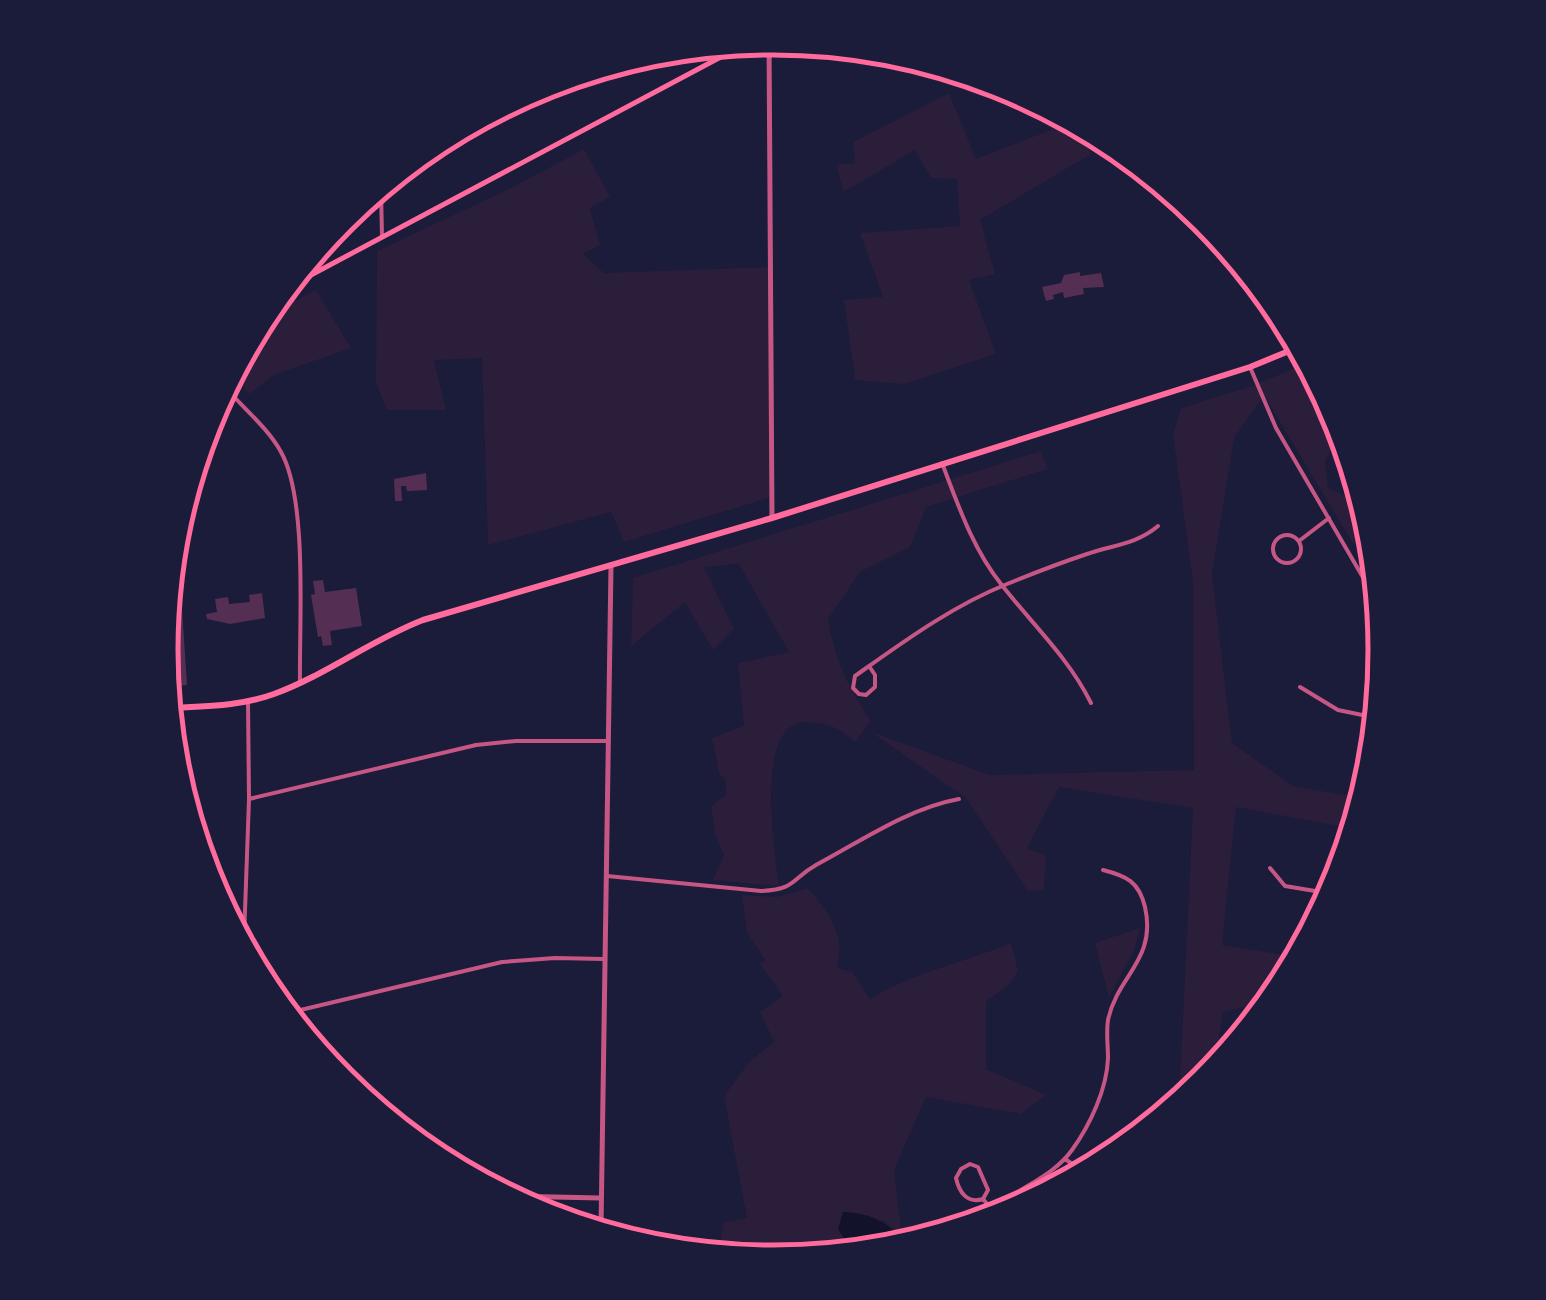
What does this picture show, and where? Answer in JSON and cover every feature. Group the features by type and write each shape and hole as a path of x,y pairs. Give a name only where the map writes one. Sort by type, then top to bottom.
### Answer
{"highway":[{"path":"181,707 248,702 300,682 412,624 772,518 1250,367 1287,352"}],"main road":[{"path":"313,274 720,57"}],"street":[{"path":"770,55 772,518"},
{"path":"381,203 382,237"},
{"path":"1250,367 1276,428 1364,578"},
{"path":"234,397 273,439 294,487 300,682"},
{"path":"942,463 977,546 1002,586 1068,664 1091,703"},
{"path":"1299,541 1329,518"},
{"path":"870,666 876,687 866,695 859,694 852,681 870,666 917,633 1002,586 1073,558 1143,539 1158,526"},
{"path":"1287,535 1299,541 1302,550 1294,562 1285,563 1277,558 1273,550 1278,538 1287,535"},
{"path":"601,1219 613,576 610,563"},
{"path":"1300,687 1338,710 1364,716"},
{"path":"244,922 248,702"},
{"path":"249,799 476,745 610,741"},
{"path":"607,876 762,891 785,888 810,868 911,815 938,803 959,800"},
{"path":"1270,868 1285,886 1318,890"},
{"path":"1024,1189 1065,1159 1078,1142 1102,1091 1112,1007 1140,962 1147,942 1148,920 1135,883 1124,875 1103,870"},
{"path":"300,1010 502,962 604,959"},
{"path":"1065,1159 1072,1164"},
{"path":"970,1164 978,1167 988,1190 983,1199 975,1202 958,1188 956,1178 970,1164"},
{"path":"538,1197 601,1198"},
{"path":"983,1199 988,1205"}],"shaded area":[{"path":"949,93 976,159 1057,127 1086,144 1091,154 980,220 995,274 969,280 996,354 904,384 855,380 844,300 883,297 860,233 960,226 957,179 931,178 915,150 844,192 836,165 855,163 853,142"},
{"path":"584,149 610,197 590,208 600,245 583,254 604,273 773,267 772,497 624,542 611,512 488,545 482,358 434,360 446,410 387,410 376,383 377,251"},
{"path":"316,290 351,348 274,375 249,394 241,383 289,304"},
{"path":"1296,367 1332,447 1325,462 1328,488 1348,497 1358,543 1354,545 1264,395 1234,438 1212,574 1232,743 1293,786 1350,796 1341,826 1236,807 1222,945 1284,955 1249,1007 1223,1012 1218,1044 1180,1084 1193,808 1059,787 1027,848 1046,856 1044,890 1028,891 966,798 871,732 990,775 1194,770 1193,582 1173,434 1181,408"},
{"path":"1041,451 1048,469 926,507 910,547 860,572 828,619 844,673 871,721 855,742 828,725 807,722 790,727 779,742 771,791 779,886 713,880 724,855 715,834 711,806 726,795 726,781 719,773 712,738 744,726 738,663 789,652 739,564 704,567 734,629 713,650 685,602 631,646 633,578"},
{"path":"808,888 837,934 837,968 852,972 870,999 921,975 1011,943 1018,971 1008,986 986,1001 986,1069 1046,1095 1021,1114 926,1097 894,1170 901,1231 897,1232 883,1220 845,1241 773,1245 721,1243 724,1222 747,1218 724,1096 749,1062 774,1042 760,1012 783,996 759,963 766,961 747,933 742,895 777,897"},
{"path":"1140,928 1134,951 1109,997 1095,943"},
{"path":"843,1212 875,1218 896,1232 845,1241 838,1229"}],"building":[{"path":"1080,272 1080,276 1101,273 1104,287 1083,288 1084,294 1064,298 1063,292 1046,301 1042,287 1061,283 1064,275"},
{"path":"426,473 427,490 407,491 406,486 401,486 402,501 395,501 394,479"},
{"path":"323,580 325,592 356,588 362,626 330,631 332,645 323,646 311,595 315,594 313,581"},
{"path":"262,593 265,618 230,624 207,619 206,614 217,612 215,599 228,597 229,604 250,602 249,595"},
{"path":"179,609 187,685 179,686 178,650"}]}
